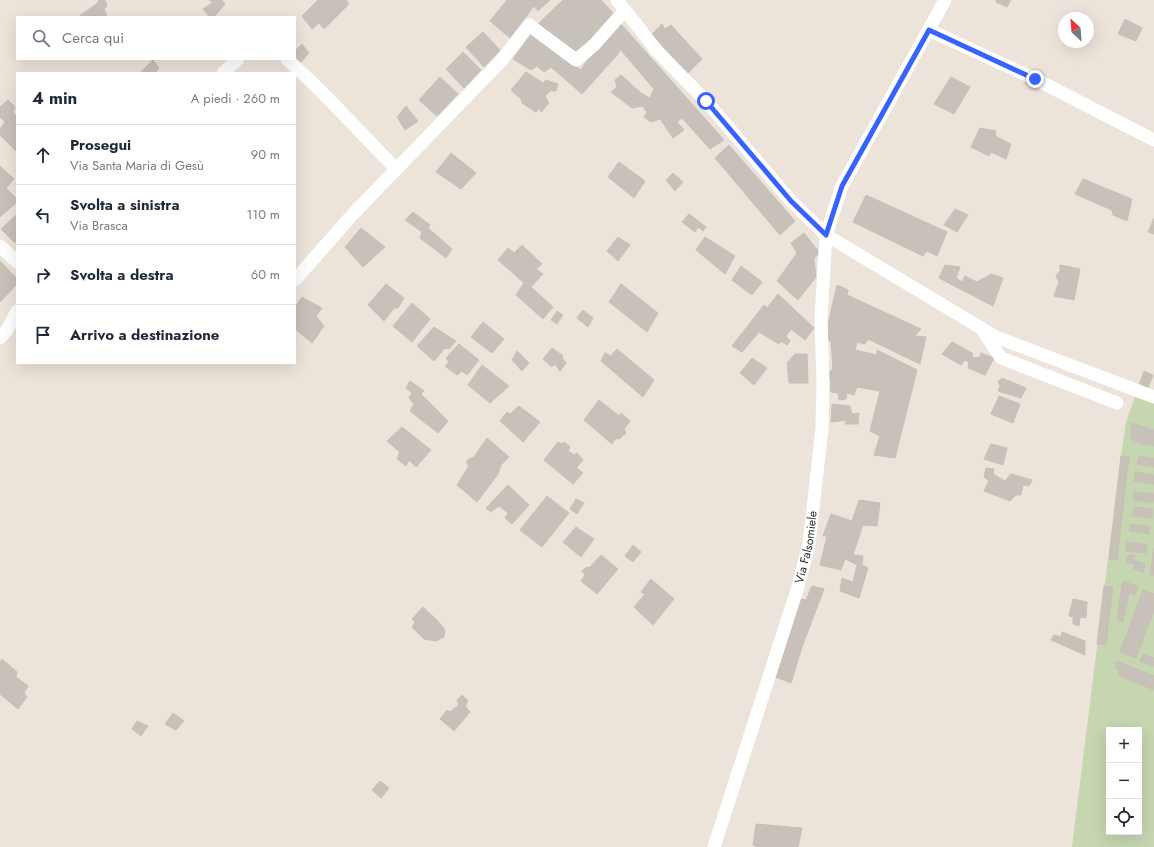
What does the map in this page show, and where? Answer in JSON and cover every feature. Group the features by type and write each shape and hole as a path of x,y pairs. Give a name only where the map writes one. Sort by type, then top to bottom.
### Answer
{"street":[{"name":"Via Falsomiele","path":"714,847 797,590 809,544 822,428 823,382 821,318 826,235 842,186 945,0"},
{"path":"296,279 352,215 500,61 529,25 576,60 594,45 621,5 657,52 706,101 791,201 826,235 996,337 1154,397"},
{"path":"929,30 1035,79 1154,140"},
{"path":"224,72 237,60"},
{"path":"288,60 321,91 396,169"},
{"path":"0,246 16,261"},
{"path":"0,338 7,330 16,313"},
{"path":"981,328 1001,358 1117,403"}],"green space":[{"path":"1135,397 1154,402 1154,847 1072,847 1126,422"}],"building":[{"path":"98,0 105,0 107,6 104,9 107,16 79,16 99,2"},
{"path":"209,0 222,0 225,4 215,16 209,16 203,9 213,2"},
{"path":"318,0 346,0 349,4 324,29 319,23 312,29 302,16"},
{"path":"507,0 550,0 538,11 534,6 510,38 490,21"},
{"path":"563,0 601,0 617,17 577,55 538,24"},
{"path":"996,0 1011,0 1007,7 996,2"},
{"path":"1125,19 1142,28 1136,41 1118,34"},
{"path":"621,24 724,140 710,149 682,118 677,122 684,130 673,138 660,119 651,122 644,117 647,112 642,106 632,108 611,92 617,87 615,80 621,75 641,93 650,98 654,89 620,49 618,54 582,94 551,67 544,72 537,66 531,70 513,59 531,34 581,70 585,63"},
{"path":"662,24 665,29 671,25 702,59 687,74 652,34"},
{"path":"483,32 500,50 484,67 466,47"},
{"path":"302,44 309,53 300,63 296,58 296,50"},
{"path":"463,52 481,70 464,88 446,69"},
{"path":"153,60 159,68 156,72 141,72"},
{"path":"526,72 543,83 546,80 558,84 556,91 550,91 545,96 549,103 541,112 540,108 536,112 522,103 521,99 511,90"},
{"path":"440,77 458,94 437,116 419,100"},
{"path":"951,77 970,87 954,114 934,104"},
{"path":"8,100 15,107 13,112 16,116 16,151 0,135 0,129 5,122 0,117 0,107"},
{"path":"406,106 418,121 405,130 397,117"},
{"path":"980,128 996,131 995,136 1011,144 1006,159 991,152 989,156 971,147"},
{"path":"729,145 795,221 780,235 715,158"},
{"path":"451,153 476,173 461,189 436,172"},
{"path":"619,162 645,181 634,198 608,177"},
{"path":"0,166 14,179 6,188 16,198 16,203 0,217"},
{"path":"673,173 683,182 675,191 666,180"},
{"path":"1083,179 1132,199 1127,221 1113,215 1112,210 1075,194"},
{"path":"866,195 947,232 937,256 927,251 923,256 853,222"},
{"path":"955,209 968,215 957,232 944,225"},
{"path":"413,212 430,225 428,228 452,249 446,258 420,238 422,232 405,220"},
{"path":"689,214 706,227 703,231 698,227 695,232 682,222"},
{"path":"16,215 15,243 1,229"},
{"path":"1154,218 1154,234 1148,232"},
{"path":"361,228 385,247 363,267 345,247"},
{"path":"804,233 820,253 814,258 816,277 798,300 777,281 797,253 791,243"},
{"path":"618,237 630,245 618,261 607,251"},
{"path":"705,237 735,256 725,274 696,250"},
{"path":"522,245 542,264 536,269 543,274 531,287 553,307 543,319 516,295 524,283 498,260 508,248 514,253"},
{"path":"0,261 16,278 16,285 0,302"},
{"path":"945,265 960,267 956,278 962,282 965,276 977,282 991,274 1003,278 993,306 939,278"},
{"path":"1060,265 1080,269 1074,300 1054,296 1059,282 1056,276 1060,271"},
{"path":"741,266 762,282 752,295 732,280"},
{"path":"386,284 404,298 398,308 394,308 384,321 368,305"},
{"path":"621,284 658,313 647,332 609,302"},
{"path":"837,285 848,290 847,295 921,329 915,336 926,337 920,364 868,339 865,344 857,342 855,350 877,355 877,350 917,370 895,458 874,455 880,436 870,431 880,391 857,387 854,395 847,393 846,399 839,400 838,393 831,392 829,372 833,369 831,342 825,338"},
{"path":"778,294 814,328 805,340 791,329 786,336 790,341 787,345 781,341 779,344 759,332 742,352 732,346 764,305 767,308"},
{"path":"302,297 322,308 316,316 324,326 312,343 296,330 296,306"},
{"path":"412,303 430,319 412,342 393,326"},
{"path":"583,310 593,318 588,327 577,318"},
{"path":"557,311 563,315 557,324 551,320"},
{"path":"483,322 504,339 492,353 471,337"},
{"path":"434,327 456,341 450,348 444,349 434,361 417,346"},
{"path":"952,342 972,353 973,358 980,357 981,353 994,358 985,375 968,368 969,362 965,360 961,365 942,354"},
{"path":"459,344 479,360 467,375 462,371 457,375 445,366 449,362 446,358"},
{"path":"552,348 563,356 562,358 566,363 560,371 555,364 552,367 543,359"},
{"path":"617,349 654,380 643,397 601,361 605,353 611,356"},
{"path":"517,351 529,363 522,371 512,360"},
{"path":"795,354 807,354 808,383 789,383 787,363"},
{"path":"752,358 767,368 754,385 740,373"},
{"path":"482,365 509,386 490,403 468,385"},
{"path":"1144,371 1153,375 1148,388 1139,385"},
{"path":"1002,378 1026,388 1021,398 998,391 1000,386 998,382"},
{"path":"410,381 424,391 421,394 448,421 438,433 410,411 414,404 409,398 412,393 406,388"},
{"path":"999,396 1020,404 1013,423 991,414"},
{"path":"599,400 619,416 621,413 630,421 624,429 626,433 619,439 616,438 612,444 584,420"},
{"path":"832,404 850,406 852,414 859,413 858,424 845,424 847,420 831,422"},
{"path":"519,406 540,422 523,442 500,421 507,412 510,414"},
{"path":"1132,423 1154,430 1154,446 1148,444 1145,445 1131,439"},
{"path":"402,427 431,450 416,467 409,460 406,466 397,459 400,452 387,441"},
{"path":"487,438 509,457 501,465 498,474 477,502 457,485 469,466 467,464 467,460 474,457"},
{"path":"558,442 562,444 564,442 570,447 568,451 574,455 577,453 583,460 576,468 583,473 573,484 544,460"},
{"path":"991,444 1007,448 1003,465 984,459"},
{"path":"1121,456 1129,457 1117,560 1109,559"},
{"path":"1139,456 1154,459 1154,467 1137,464"},
{"path":"986,468 994,469 993,474 1005,481 1011,474 1032,480 1029,486 1023,485 1021,495 1016,495 1010,501 984,491 989,481 984,477"},
{"path":"1135,472 1154,475 1154,484 1134,481"},
{"path":"508,485 529,505 512,524 505,518 508,513 499,506 491,512 486,508"},
{"path":"1134,492 1154,494 1153,503 1133,500"},
{"path":"547,496 569,513 542,547 520,530"},
{"path":"576,499 584,503 577,514 570,509"},
{"path":"859,500 880,503 877,526 863,525 853,555 863,556 862,565 868,568 859,598 840,591 842,578 853,582 857,565 845,559 841,570 820,565 827,536 823,536 831,514 852,521"},
{"path":"1134,507 1153,509 1152,518 1132,516"},
{"path":"1131,524 1150,527 1149,534 1129,531"},
{"path":"576,527 594,539 581,557 563,542"},
{"path":"1127,542 1147,545 1146,553 1126,551"},
{"path":"633,545 641,552 633,562 625,556"},
{"path":"1154,548 1154,575 1150,575"},
{"path":"601,555 618,569 597,594 581,581 585,575 582,571 585,568 590,567"},
{"path":"1128,555 1135,556 1134,561 1145,564 1143,572 1134,569 1135,564 1126,562"},
{"path":"651,579 674,599 653,625 634,607 645,594 641,592"},
{"path":"1124,582 1138,586 1135,595 1129,593 1123,622 1117,620 1122,583"},
{"path":"812,586 824,589 802,647 791,683 773,676 800,599 806,600"},
{"path":"1104,586 1113,587 1106,645 1097,644"},
{"path":"1143,590 1154,594 1154,611 1136,658 1120,652"},
{"path":"1073,599 1087,602 1086,618 1080,617 1079,626 1073,624 1073,617 1069,616"},
{"path":"423,607 445,630 444,637 436,641 424,639 412,627 415,622 412,619"},
{"path":"1062,632 1085,641 1085,655 1051,640 1054,635 1061,637"},
{"path":"1143,654 1154,658 1154,666 1140,661"},
{"path":"2,659 17,672 16,677 28,686 24,693 27,697 18,709 0,694 0,662"},
{"path":"1117,661 1154,676 1154,690 1118,675 1120,670 1115,668"},
{"path":"462,695 468,701 465,706 470,712 454,731 440,719 447,710 450,712 459,705 457,700"},
{"path":"173,713 184,721 176,730 165,724"},
{"path":"137,721 148,726 141,736 132,729"},
{"path":"380,781 389,788 381,798 372,790"},
{"path":"756,824 802,828 798,847 758,847 753,845"}],"route":[{"path":"706,101 791,201 826,235 842,186 929,30 1035,79"}]}
